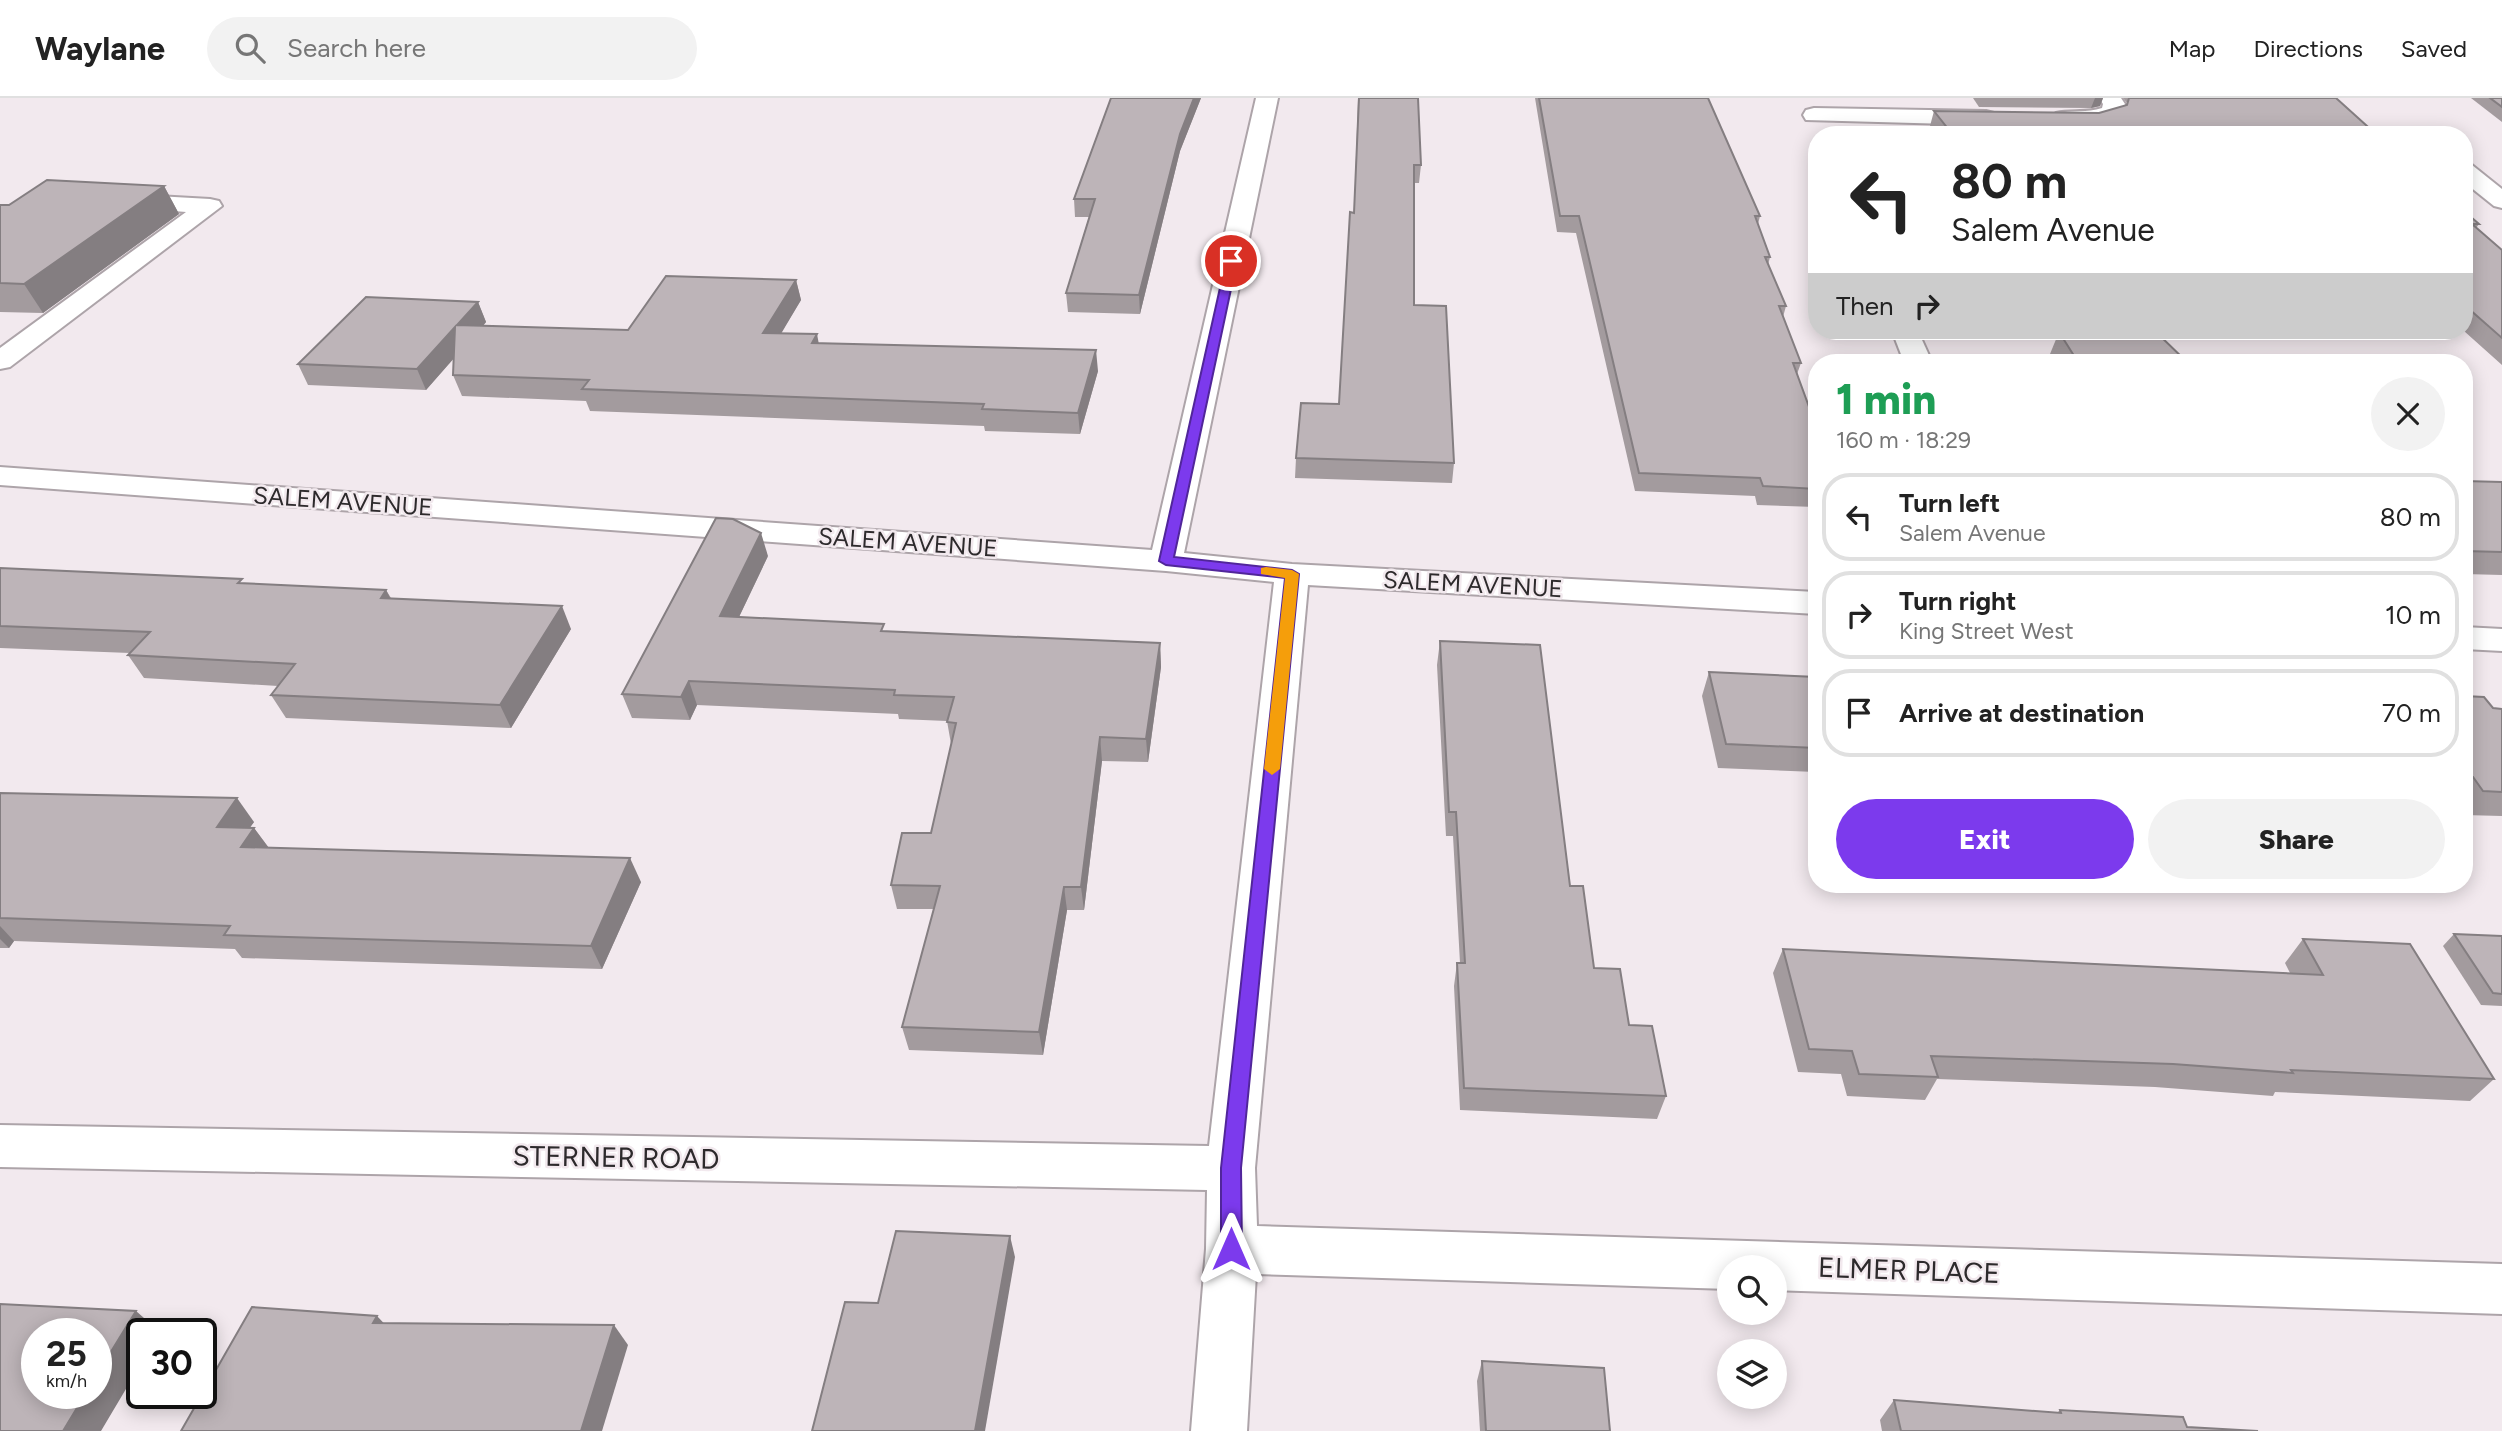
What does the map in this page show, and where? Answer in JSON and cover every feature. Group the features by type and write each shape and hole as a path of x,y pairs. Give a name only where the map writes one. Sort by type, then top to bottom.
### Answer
{"street":[{"path":"1166,561 1267,98"},
{"path":"2040,119 2092,118 2112,112 2114,104 2110,98"},
{"path":"1814,116 2001,118"},
{"path":"2473,177 2502,201"},
{"path":"0,361 211,206 103,200"},
{"name":"SALEM AVENUE","path":"0,476 1166,561 1292,574 1808,603"},
{"path":"1219,1431 1231,1249 1231,1168 1292,574"},
{"path":"2473,638 2502,640"},
{"name":"STERNER ROAD","path":"0,1146 1231,1168"},
{"name":"ELMER PLACE","path":"1231,1249 2502,1289"}],"building":[{"path":"1111,98 1194,98 1180,134 1139,295 1066,293 1095,199 1074,199"},
{"path":"1359,98 1418,98 1421,165 1414,165 1414,305 1446,306 1454,463 1296,458 1301,403 1339,404 1350,212 1354,213"},
{"path":"1539,98 1708,98 1760,216 1755,216 1770,257 1765,257 1786,306 1779,306 1801,363 1793,363 1808,404 1808,489 1763,486 1760,478 1639,473 1579,216 1560,216"},
{"path":"2129,98 2336,98 2367,126 1946,126 1934,111 2099,113 2127,105"},
{"path":"2490,98 2502,98 2502,107"},
{"path":"47,180 164,186 24,284 0,283 0,205 9,205"},
{"path":"2473,225 2502,250 2502,338 2473,313"},
{"path":"666,276 796,280 763,333 817,334 812,343 1096,350 1078,413 982,409 984,404 582,389 589,380 453,375 455,327 417,369 298,364 366,297 478,302 457,325 628,330"},
{"path":"2064,340 2164,340 2179,354 2073,354"},
{"path":"2473,481 2502,482 2502,552 2473,551"},
{"path":"716,518 733,519 761,533 720,616 884,624 881,631 1160,643 1146,739 1100,737 1081,887 1064,887 1039,1032 902,1027 940,886 891,885 902,833 931,833 956,723 947,722 954,697 894,695 895,690 689,681 681,697 622,694"},
{"path":"0,568 242,579 238,583 386,590 381,598 562,606 500,705 271,695 295,664 128,655 150,632 0,626"},
{"path":"1440,641 1540,645 1570,886 1583,886 1594,968 1620,969 1629,1025 1652,1026 1666,1096 1464,1088 1457,963 1465,963 1456,812 1449,812"},
{"path":"1709,672 1808,677 1808,748 1726,744"},
{"path":"2473,696 2484,697 2493,708 2502,709 2502,792 2483,791 2473,777"},
{"path":"0,793 237,798 217,827 254,828 241,847 630,858 591,946 224,935 230,926 0,918"},
{"path":"2454,934 2502,936 2502,994 2493,993"},
{"path":"2303,939 2410,944 2494,1079 2291,1070 2293,1073 2173,1064 1931,1056 1938,1077 1859,1074 1852,1051 1809,1049 1783,949 2323,975"},
{"path":"896,1231 1010,1236 975,1431 812,1431 845,1302 878,1303"},
{"path":"0,1304 136,1311 132,1318 126,1318 126,1327 112,1350 112,1318 21,1318 21,1409 76,1409 63,1431 0,1431"},
{"path":"252,1307 377,1316 373,1323 614,1325 581,1431 181,1431 194,1409 217,1409 217,1368"},
{"path":"1482,1361 1604,1368 1610,1431 1486,1431"},
{"path":"1894,1400 2061,1413 2060,1410 2183,1417 2187,1427 2258,1431 1901,1431"}],"slow traffic":[{"path":"1266,571 1292,574 1272,769"}],"route":[{"path":"1231,261 1166,561 1292,574 1231,1168 1231,1249"}]}
